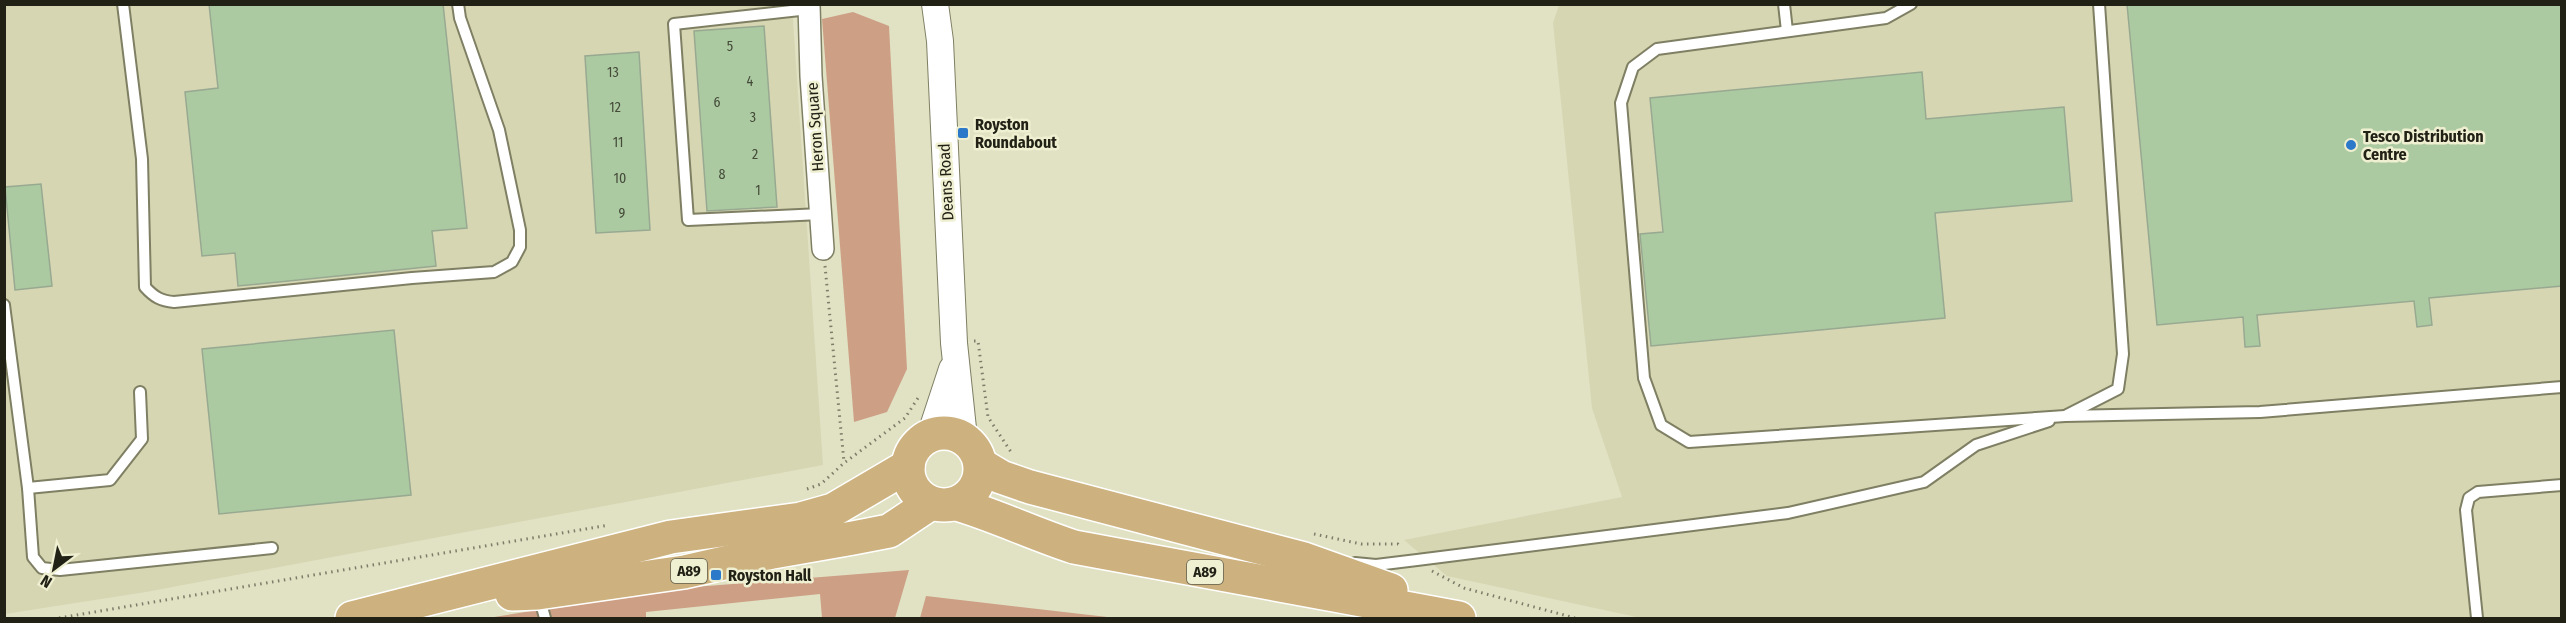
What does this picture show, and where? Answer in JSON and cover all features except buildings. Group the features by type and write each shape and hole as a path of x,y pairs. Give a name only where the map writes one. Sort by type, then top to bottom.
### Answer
{"main road":[{"name":"A89","path":"352,618 671,537 716,529 755,527 823,513 843,505 908,466 917,445 930,436 948,433 1001,477 1030,487 1304,545 1473,618"},
{"name":"A89","path":"437,597 542,606 773,552 889,531 944,504 970,496 977,487 973,452"},
{"name":"A89","path":"908,466 913,488 920,496 1000,518 1074,547 1459,618"}],"street":[{"name":"Deans Road","path":"935,4 940,41 955,352 973,452"},
{"name":"Heron Square","path":"809,7 811,76 823,249"},
{"name":"Deans Road","path":"930,436 955,352"}],"lane":[{"path":"123,4 142,159 145,287 153,296 162,301 174,302 494,272 512,262 520,247 520,230 499,130 460,18 458,4"},
{"path":"1784,4 1787,31"},
{"path":"1911,4 1886,18 1657,49 1633,67 1621,103 1644,378 1661,424 1689,442 2065,416 2260,412 2562,387"},
{"path":"1304,545 1376,565 1788,513 1924,482 1976,445 2065,416 2118,389 2123,354 2099,4"},
{"path":"809,7 674,24 688,220 821,214"},
{"path":"4,305 28,488 33,557 42,568 60,570 272,548"},
{"path":"28,488 110,480 142,439 140,392"},
{"path":"2477,618 2466,510 2469,498 2478,492 2562,485"}],"path":[{"path":"823,249 844,463"},
{"path":"955,352 978,341 988,417 1012,454"},
{"path":"821,484 844,463 905,418 918,398"},
{"path":"59,618 614,524"},
{"path":"1304,545 1398,544 1439,577 1464,588 1575,618"}],"shaded area":[{"path":"5,5 792,5 823,465 146,592 5,614"},
{"path":"1559,5 2561,5 2561,618 1641,618 1447,576 1404,540 1622,497 1592,408 1553,23"},
{"path":"853,12 889,26 907,369 887,412 854,422 822,19"},
{"path":"909,570 895,618 822,618 820,594 646,612 646,618 488,618 669,589"},
{"path":"926,596 1116,618 920,618"}],"place":[{"name":"Royston Roundabout","path":"963,133"},
{"name":"Tesco Distribution Centre","path":"2351,145"},
{"name":"Royston Hall","path":"716,575"}]}
